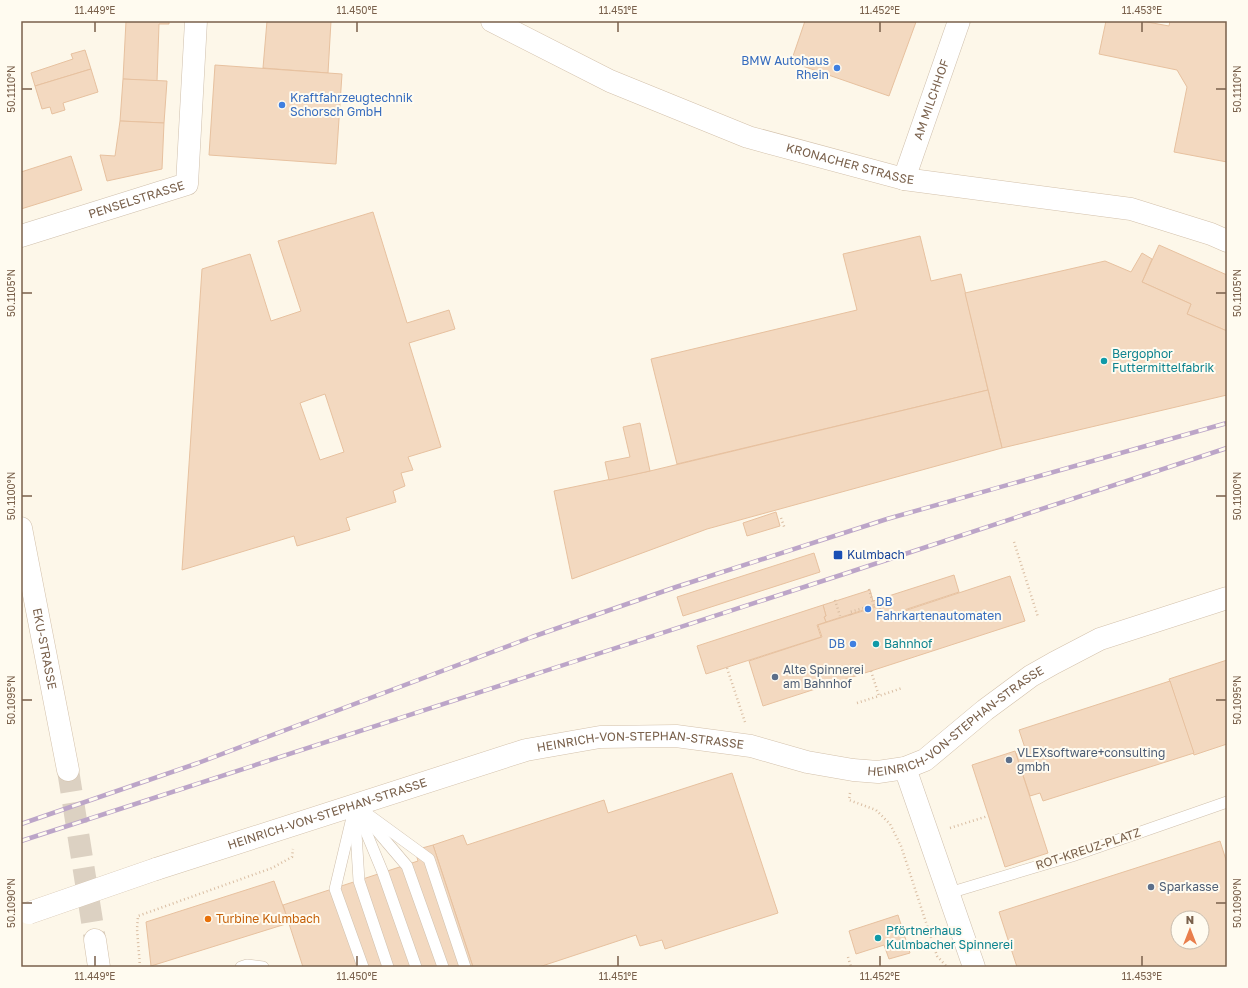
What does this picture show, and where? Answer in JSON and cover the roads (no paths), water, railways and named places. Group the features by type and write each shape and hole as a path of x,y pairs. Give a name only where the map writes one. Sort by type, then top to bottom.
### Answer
{"street":[{"name":"PENSELSTRASSE","path":"21,236 187,184 196,21"},
{"name":"KRONACHER STRASSE","path":"492,21 610,80 748,137 904,179 1131,209 1211,234 1227,241"},
{"name":"AM MILCHHOF","path":"904,179 959,21"},
{"name":"EKU-STRASSE","path":"21,528 68,770"},
{"name":"HEINRICH-VON-STEPHAN-STRASSE","path":"25,915 156,869 526,750 600,737 676,736 751,746 808,762 853,770 878,772 905,768 925,760 985,710 1030,676 1054,663 1100,639 1227,598"},
{"path":"905,768 974,967"},
{"path":"95,940 99,967"}],"lane":[{"name":"ROT-KREUZ-PLATZ","path":"949,893 1072,856 1227,802"},
{"path":"354,805 335,889 363,967"},
{"path":"354,805 359,881 388,967"},
{"path":"354,805 383,873 416,967"},
{"path":"354,805 407,866 443,967"},
{"path":"354,805 429,859 465,967"},
{"path":"246,966 264,967"}],"tunnel":[{"path":"68,770 95,940"}],"railway":[{"path":"21,824 198,763 532,637 676,587 887,519 1227,423"},
{"path":"21,841 1227,448"}],"place":[{"name":"BMW Autohaus Rhein","path":"837,68"},
{"name":"Kraftfahrzeugtechnik Schorsch GmbH","path":"282,105"},
{"name":"Bergophor Futtermittelfabrik","path":"1104,361"},
{"name":"Kulmbach","path":"838,555"},
{"name":"DB Fahrkartenautomaten","path":"868,609"},
{"name":"DB","path":"853,644"},
{"name":"Bahnhof","path":"876,644"},
{"name":"Alte Spinnerei am Bahnhof","path":"775,677"},
{"name":"VLEXsoftware+consulting gmbh","path":"1009,760"},
{"name":"Sparkasse","path":"1151,887"},
{"name":"Turbine Kulmbach","path":"208,919"},
{"name":"Pförtnerhaus Kulmbacher Spinnerei","path":"878,938"}]}
